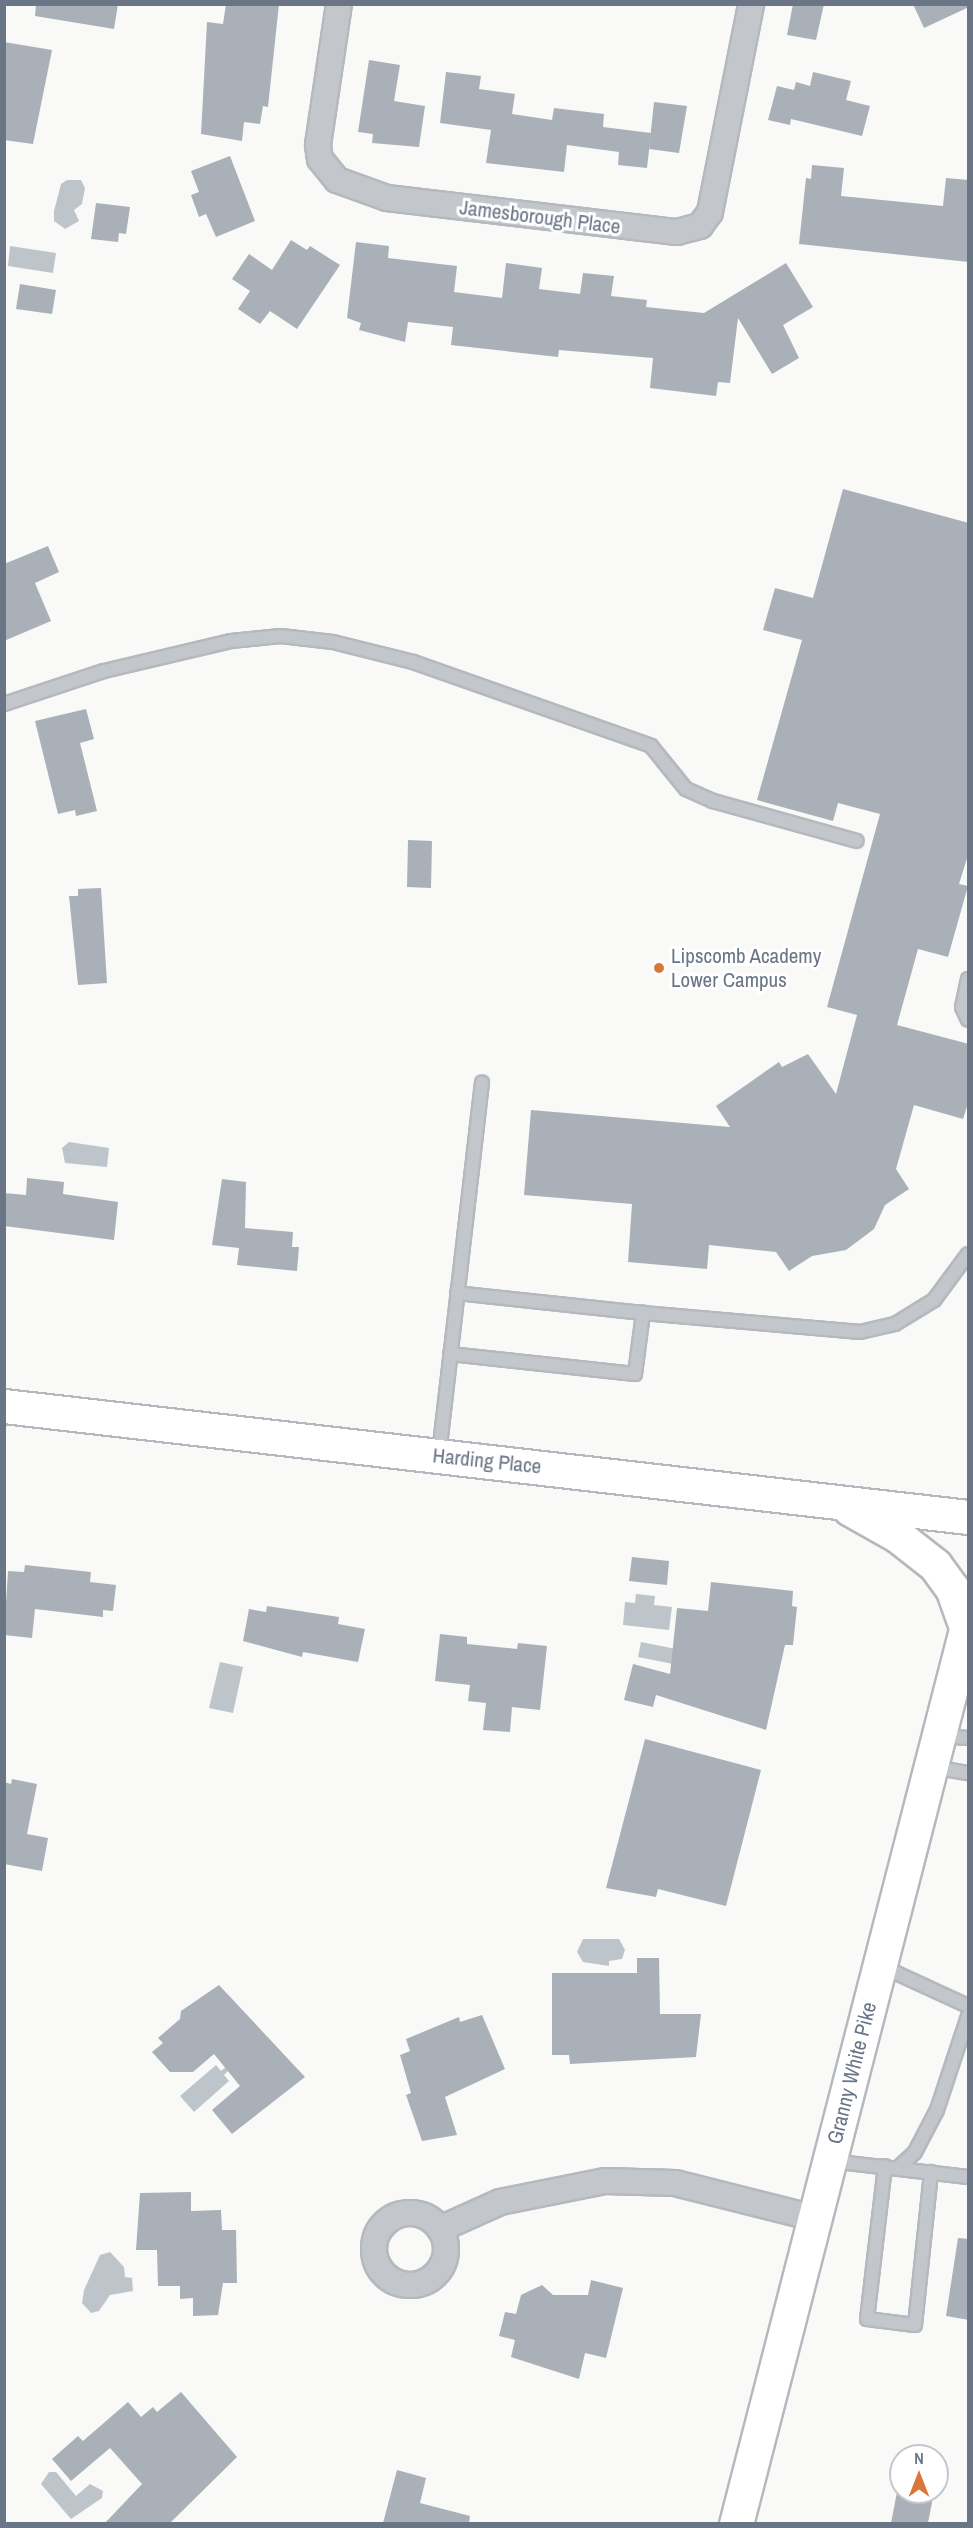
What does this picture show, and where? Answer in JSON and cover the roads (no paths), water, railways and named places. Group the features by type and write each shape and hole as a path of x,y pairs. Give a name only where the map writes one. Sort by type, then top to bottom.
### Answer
{"main road":[{"name":"Harding Place","path":"4,1406 969,1517"},
{"path":"835,1501 898,1536 935,1565 952,1588 968,1626"},
{"name":"Granny White Pike","path":"736,2523 880,1966 947,1747 968,1626"}],"street":[{"name":"Jamesborough Place","path":"339,4 318,145 327,170 343,184 387,198 677,232 700,226 713,202 751,4"},
{"path":"440,2229 500,2202 605,2181 675,2182 814,2218"}],"lane":[{"path":"4,704 104,671 231,641 281,636 333,642 413,662 651,746 686,789 713,801 857,841"},
{"path":"969,979 962,1007 969,1020"},
{"path":"439,1455 482,1082"},
{"path":"458,1293 826,1333 868,1331 894,1324 934,1300 969,1254"},
{"path":"450,1354 635,1374 643,1313"},
{"path":"947,1747 969,1773"},
{"path":"880,1966 969,2006"},
{"path":"898,2168 915,2152 938,2110 969,2016"},
{"path":"829,2161 969,2177"},
{"path":"885,2166 867,2319 915,2325 931,2172"}],"place":[{"name":"Lipscomb Academy Lower Campus","path":"659,968"}]}
